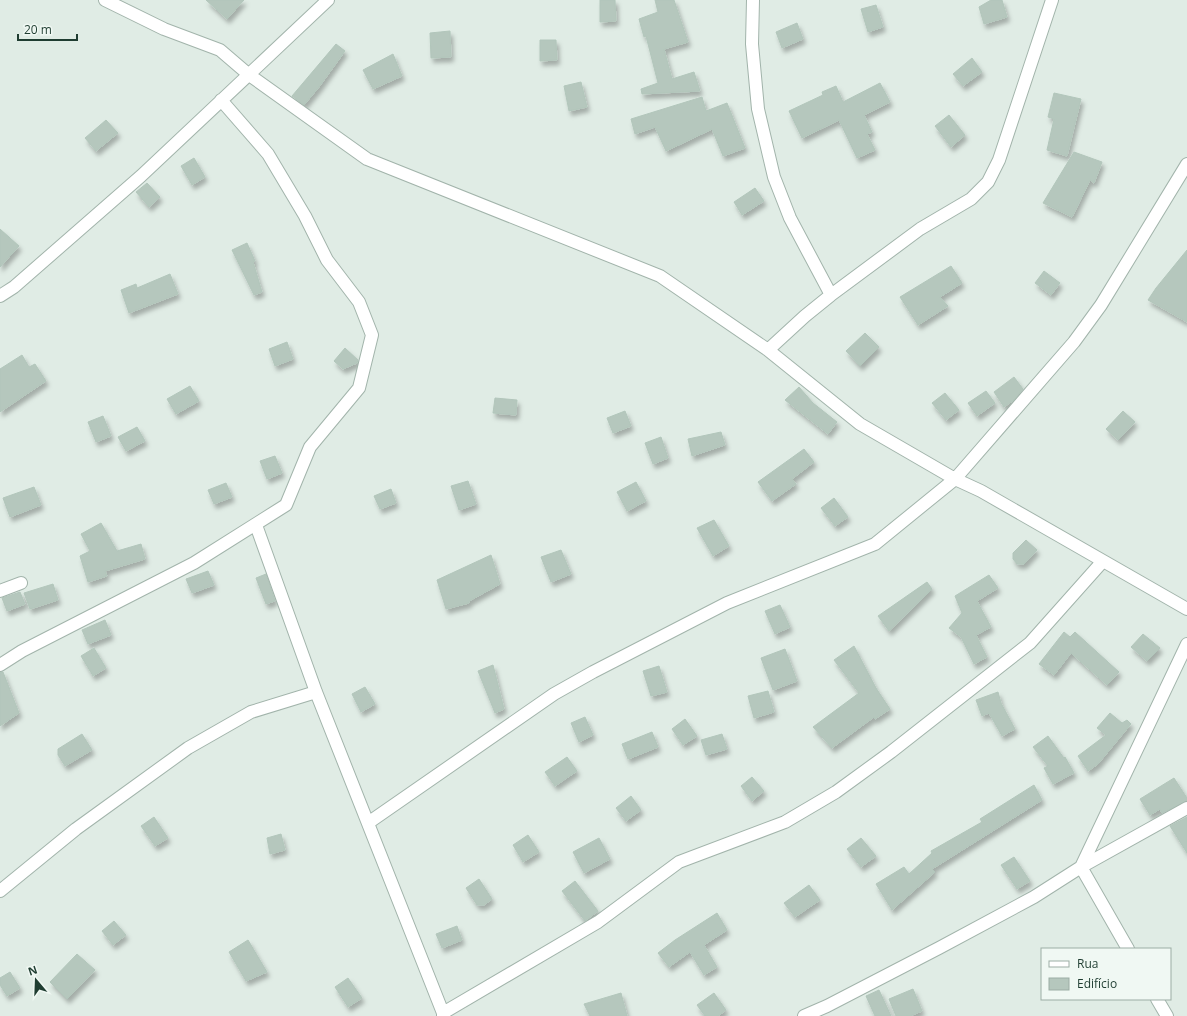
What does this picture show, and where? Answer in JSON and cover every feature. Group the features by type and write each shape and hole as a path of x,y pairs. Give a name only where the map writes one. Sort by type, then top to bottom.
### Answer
{"street":[{"path":"105,0 164,29 220,50 248,74 367,159 660,276 768,350 860,424 954,479 981,491 1187,609"},
{"path":"0,296 14,287 141,176 328,0"},
{"path":"753,0 752,44 758,109 774,177 790,218 831,295"},
{"path":"768,350 805,316 831,295 920,229 971,199 988,182 999,160 1052,0"},
{"path":"0,665 22,651 194,563 286,505 310,447 359,388 372,335 359,302 327,260 305,216 268,154 221,100"},
{"path":"368,823 554,694 592,672 727,603 875,544 954,479 1074,342 1100,305 1187,164"},
{"path":"256,524 316,692 443,1015 598,922 680,862 785,822 836,792 891,752 1030,643 1103,561"},
{"path":"0,591 20,583"},
{"path":"1081,867 1187,644"},
{"path":"0,891 76,829 188,748 251,712 316,692"},
{"path":"804,1016 827,1006 1034,897 1081,867 1187,808"},
{"path":"1081,867 1127,948"},
{"path":"1159,1000 1167,1016"}],"building":[{"path":"206,0 244,0 227,19"},
{"path":"600,0 615,0 616,21 600,22"},
{"path":"655,0 674,0 688,42 664,49 672,79 694,72 700,91 642,94 641,89 658,83 646,36 644,37 639,19 658,12"},
{"path":"991,0 1002,0 1007,17 984,24 979,7"},
{"path":"876,5 883,27 868,32 861,9"},
{"path":"797,23 803,39 782,48 776,32"},
{"path":"450,31 451,57 431,58 430,33"},
{"path":"540,40 556,40 557,60 540,61"},
{"path":"336,44 345,51 304,105 292,96"},
{"path":"393,54 402,76 373,89 363,70"},
{"path":"972,58 982,72 963,86 953,74"},
{"path":"581,82 587,107 569,111 564,86"},
{"path":"880,83 890,102 864,115 872,132 867,134 875,150 857,158 839,120 802,138 789,111 823,95 822,92 836,86 843,102"},
{"path":"1054,93 1081,99 1067,156 1047,150 1054,119 1048,117"},
{"path":"702,97 706,111 727,103 745,148 723,156 712,129 666,151 655,127 635,134 631,119"},
{"path":"949,115 965,135 951,147 935,126"},
{"path":"106,120 118,133 96,151 85,138"},
{"path":"1074,152 1102,162 1094,183 1090,180 1072,217 1043,203"},
{"path":"194,158 205,177 192,185 181,166"},
{"path":"147,183 160,197 149,207 136,192"},
{"path":"755,188 764,201 742,215 734,202"},
{"path":"0,229 19,246 0,267"},
{"path":"247,243 255,261 253,262 262,292 254,295 232,250"},
{"path":"1187,250 1187,322 1148,300"},
{"path":"951,266 962,283 940,297 948,306 918,325 900,297"},
{"path":"1044,271 1060,283 1051,295 1035,283"},
{"path":"170,274 178,294 129,313 121,290 136,284 137,288"},
{"path":"865,333 879,347 860,366 846,351"},
{"path":"287,342 293,359 275,366 269,349"},
{"path":"345,348 358,360 357,363 343,369 334,361"},
{"path":"22,355 29,367 35,364 46,381 0,412 0,369"},
{"path":"1014,377 1023,389 1014,400 1004,407 994,392"},
{"path":"190,386 199,401 176,414 167,399"},
{"path":"799,387 813,403 837,422 828,434 785,400"},
{"path":"986,391 995,403 977,416 968,403"},
{"path":"945,393 959,410 946,420 932,403"},
{"path":"495,398 517,400 516,415 493,413"},
{"path":"625,411 631,426 613,433 607,418"},
{"path":"1123,411 1135,422 1118,440 1106,429"},
{"path":"103,416 111,436 96,442 88,422"},
{"path":"137,427 145,441 126,451 118,437"},
{"path":"721,432 725,445 692,456 688,439"},
{"path":"661,437 668,458 653,464 645,443"},
{"path":"804,449 814,462 792,479 796,484 772,501 758,482"},
{"path":"275,456 282,473 267,479 260,461"},
{"path":"468,481 476,504 459,510 451,486"},
{"path":"636,482 646,501 627,511 617,492"},
{"path":"226,483 232,497 214,504 208,490"},
{"path":"34,487 41,505 10,517 3,498"},
{"path":"391,489 396,503 380,509 374,496"},
{"path":"834,498 848,517 835,526 821,508"},
{"path":"714,520 729,546 713,556 697,528"},
{"path":"101,523 117,551 141,544 145,559 105,571 107,576 88,582 80,556 90,551 81,534"},
{"path":"1026,540 1037,550 1024,564 1017,564 1013,559 1013,553"},
{"path":"561,550 571,574 551,582 541,557"},
{"path":"491,555 500,584 469,601 469,603 446,609 437,580"},
{"path":"208,571 214,585 192,593 186,579"},
{"path":"266,574 275,601 266,604 256,578"},
{"path":"989,575 998,588 977,601 991,627 976,635 987,657 974,664 961,637 949,628 962,613 955,596"},
{"path":"927,582 932,589 889,631 878,616"},
{"path":"53,584 58,600 30,609 24,593"},
{"path":"20,592 25,604 7,611 2,598"},
{"path":"780,605 790,627 775,634 765,611"},
{"path":"105,620 111,635 88,644 82,630"},
{"path":"1064,632 1070,637 1075,632 1119,672 1107,685 1071,653 1054,675 1039,664"},
{"path":"1143,634 1160,648 1147,661 1131,647"},
{"path":"854,646 876,688 890,709 875,719 874,717 832,748 813,727 859,693 834,660"},
{"path":"94,648 106,668 93,676 81,656"},
{"path":"785,649 797,681 773,690 761,658"},
{"path":"493,665 504,709 495,713 478,671"},
{"path":"659,666 667,692 651,696 643,671"},
{"path":"0,672 3,672 19,713 0,726"},
{"path":"365,687 375,704 361,712 352,694"},
{"path":"768,691 774,712 754,718 748,696"},
{"path":"998,692 1001,703 1015,729 1002,736 989,713 982,716 976,700"},
{"path":"1110,713 1122,723 1127,720 1131,724 1098,764 1088,771 1078,756 1106,735 1097,728"},
{"path":"585,717 593,735 579,742 571,723"},
{"path":"685,719 697,736 683,745 672,729"},
{"path":"652,732 658,747 628,759 622,744"},
{"path":"82,734 92,750 65,766 58,755 58,749"},
{"path":"722,734 727,749 706,755 701,740"},
{"path":"1048,736 1064,758 1065,757 1074,773 1053,784 1044,768 1048,766 1033,747"},
{"path":"567,757 577,771 555,786 545,772"},
{"path":"752,777 764,791 752,801 741,786"},
{"path":"1174,778 1187,798 1187,801 1162,813 1160,809 1150,815 1140,799"},
{"path":"1034,785 1042,800 932,869 935,872 892,910 876,884 904,867 909,874 932,853 931,851 982,822 980,819"},
{"path":"631,796 641,810 626,821 616,808"},
{"path":"154,817 168,838 155,846 141,826"},
{"path":"1187,817 1187,853 1170,826"},
{"path":"281,834 285,850 270,854 267,838"},
{"path":"528,835 539,852 523,862 513,845"},
{"path":"599,838 610,859 584,873 573,852"},
{"path":"861,838 876,856 861,867 847,849"},
{"path":"1014,857 1030,881 1017,889 1001,865"},
{"path":"479,879 492,899 484,905 477,905 466,888"},
{"path":"575,881 598,911 585,921 562,891"},
{"path":"809,885 820,900 795,917 784,903"},
{"path":"717,913 727,930 704,945 717,967 704,975 690,952 669,967 658,953 675,940"},
{"path":"114,921 126,935 113,945 102,931"},
{"path":"457,926 462,940 442,948 436,934"},
{"path":"248,940 267,972 246,981 229,952"},
{"path":"77,954 95,970 67,999 50,982"},
{"path":"10,972 20,988 7,996 0,985 0,978"},
{"path":"348,978 362,998 348,1007 335,987"},
{"path":"913,989 922,1011 910,1016 896,1016 889,999"},
{"path":"879,990 891,1016 875,1016 866,996"},
{"path":"621,993 627,1016 590,1016 584,1004"},
{"path":"714,993 726,1010 718,1016 705,1016 697,1005"}]}
